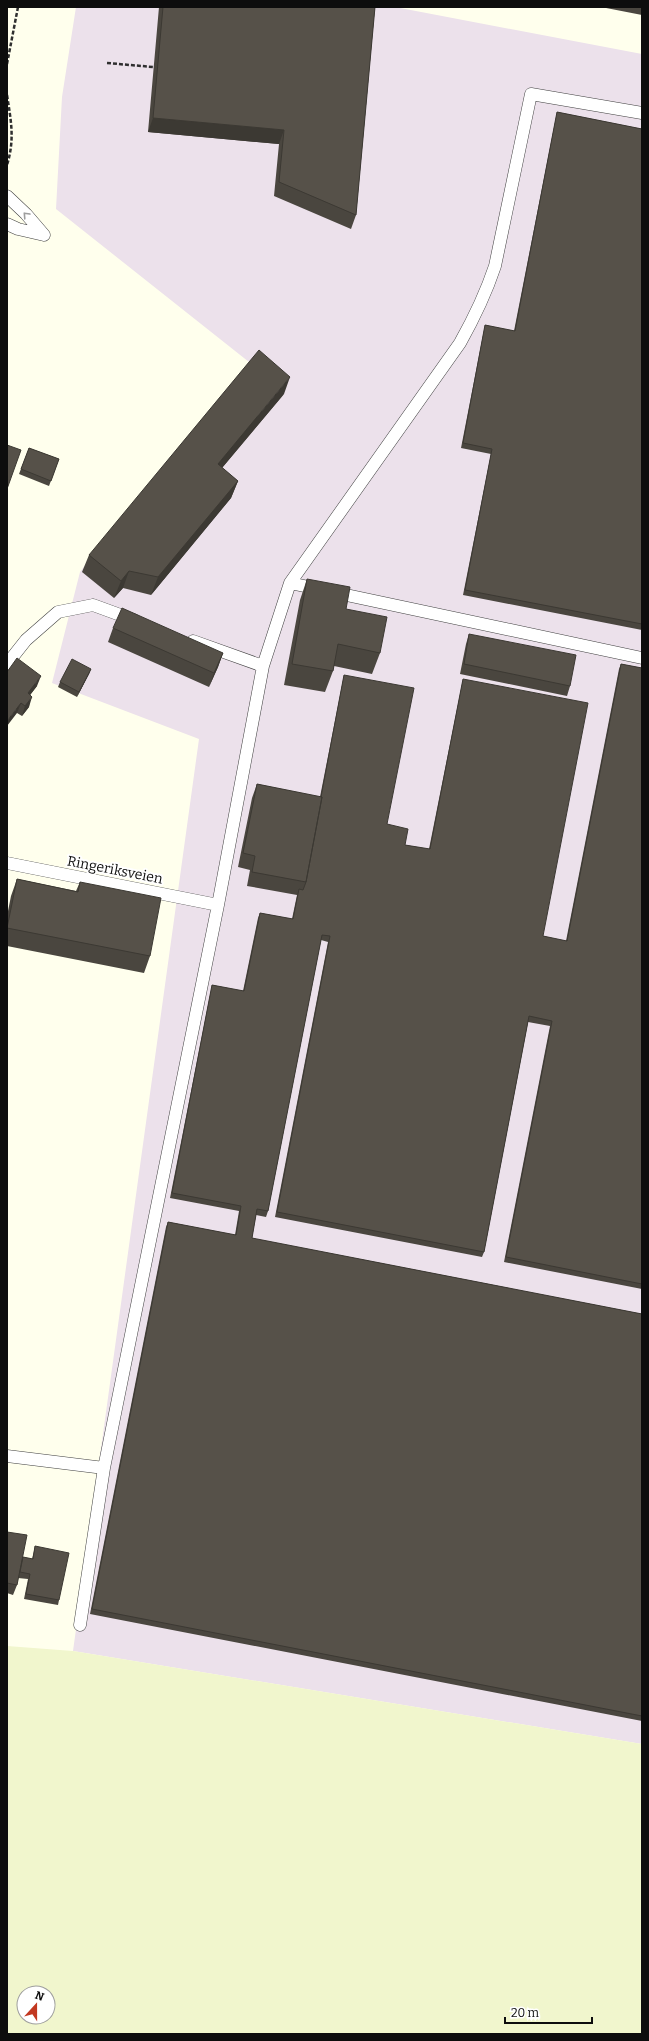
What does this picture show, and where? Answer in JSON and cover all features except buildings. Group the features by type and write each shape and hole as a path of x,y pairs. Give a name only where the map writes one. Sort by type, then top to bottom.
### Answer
{"lane":[{"path":"80,1625 104,1468 218,905 264,666 290,583 460,343 474,318 486,293 495,266 531,94 642,113"},
{"path":"7,196 26,214 44,235 18,229 7,224"},
{"path":"290,583 642,658"},
{"path":"7,664 26,640 58,612 93,605 145,624"},
{"path":"182,637 264,666"},
{"name":"Ringeriksveien","path":"7,864 218,905"},
{"path":"7,1456 104,1468"}],"path":[{"path":"7,64 18,7"},
{"path":"107,63 153,68"},
{"path":"7,94 12,132 12,148 7,165"}],"shaded area":[{"path":"76,7 395,7 642,54 642,1744 73,1651 199,739 52,683 80,572 137,497 249,362 56,209 62,97"}],"green space":[{"path":"7,1646 73,1651 642,1744 642,2034 7,2034"}]}
